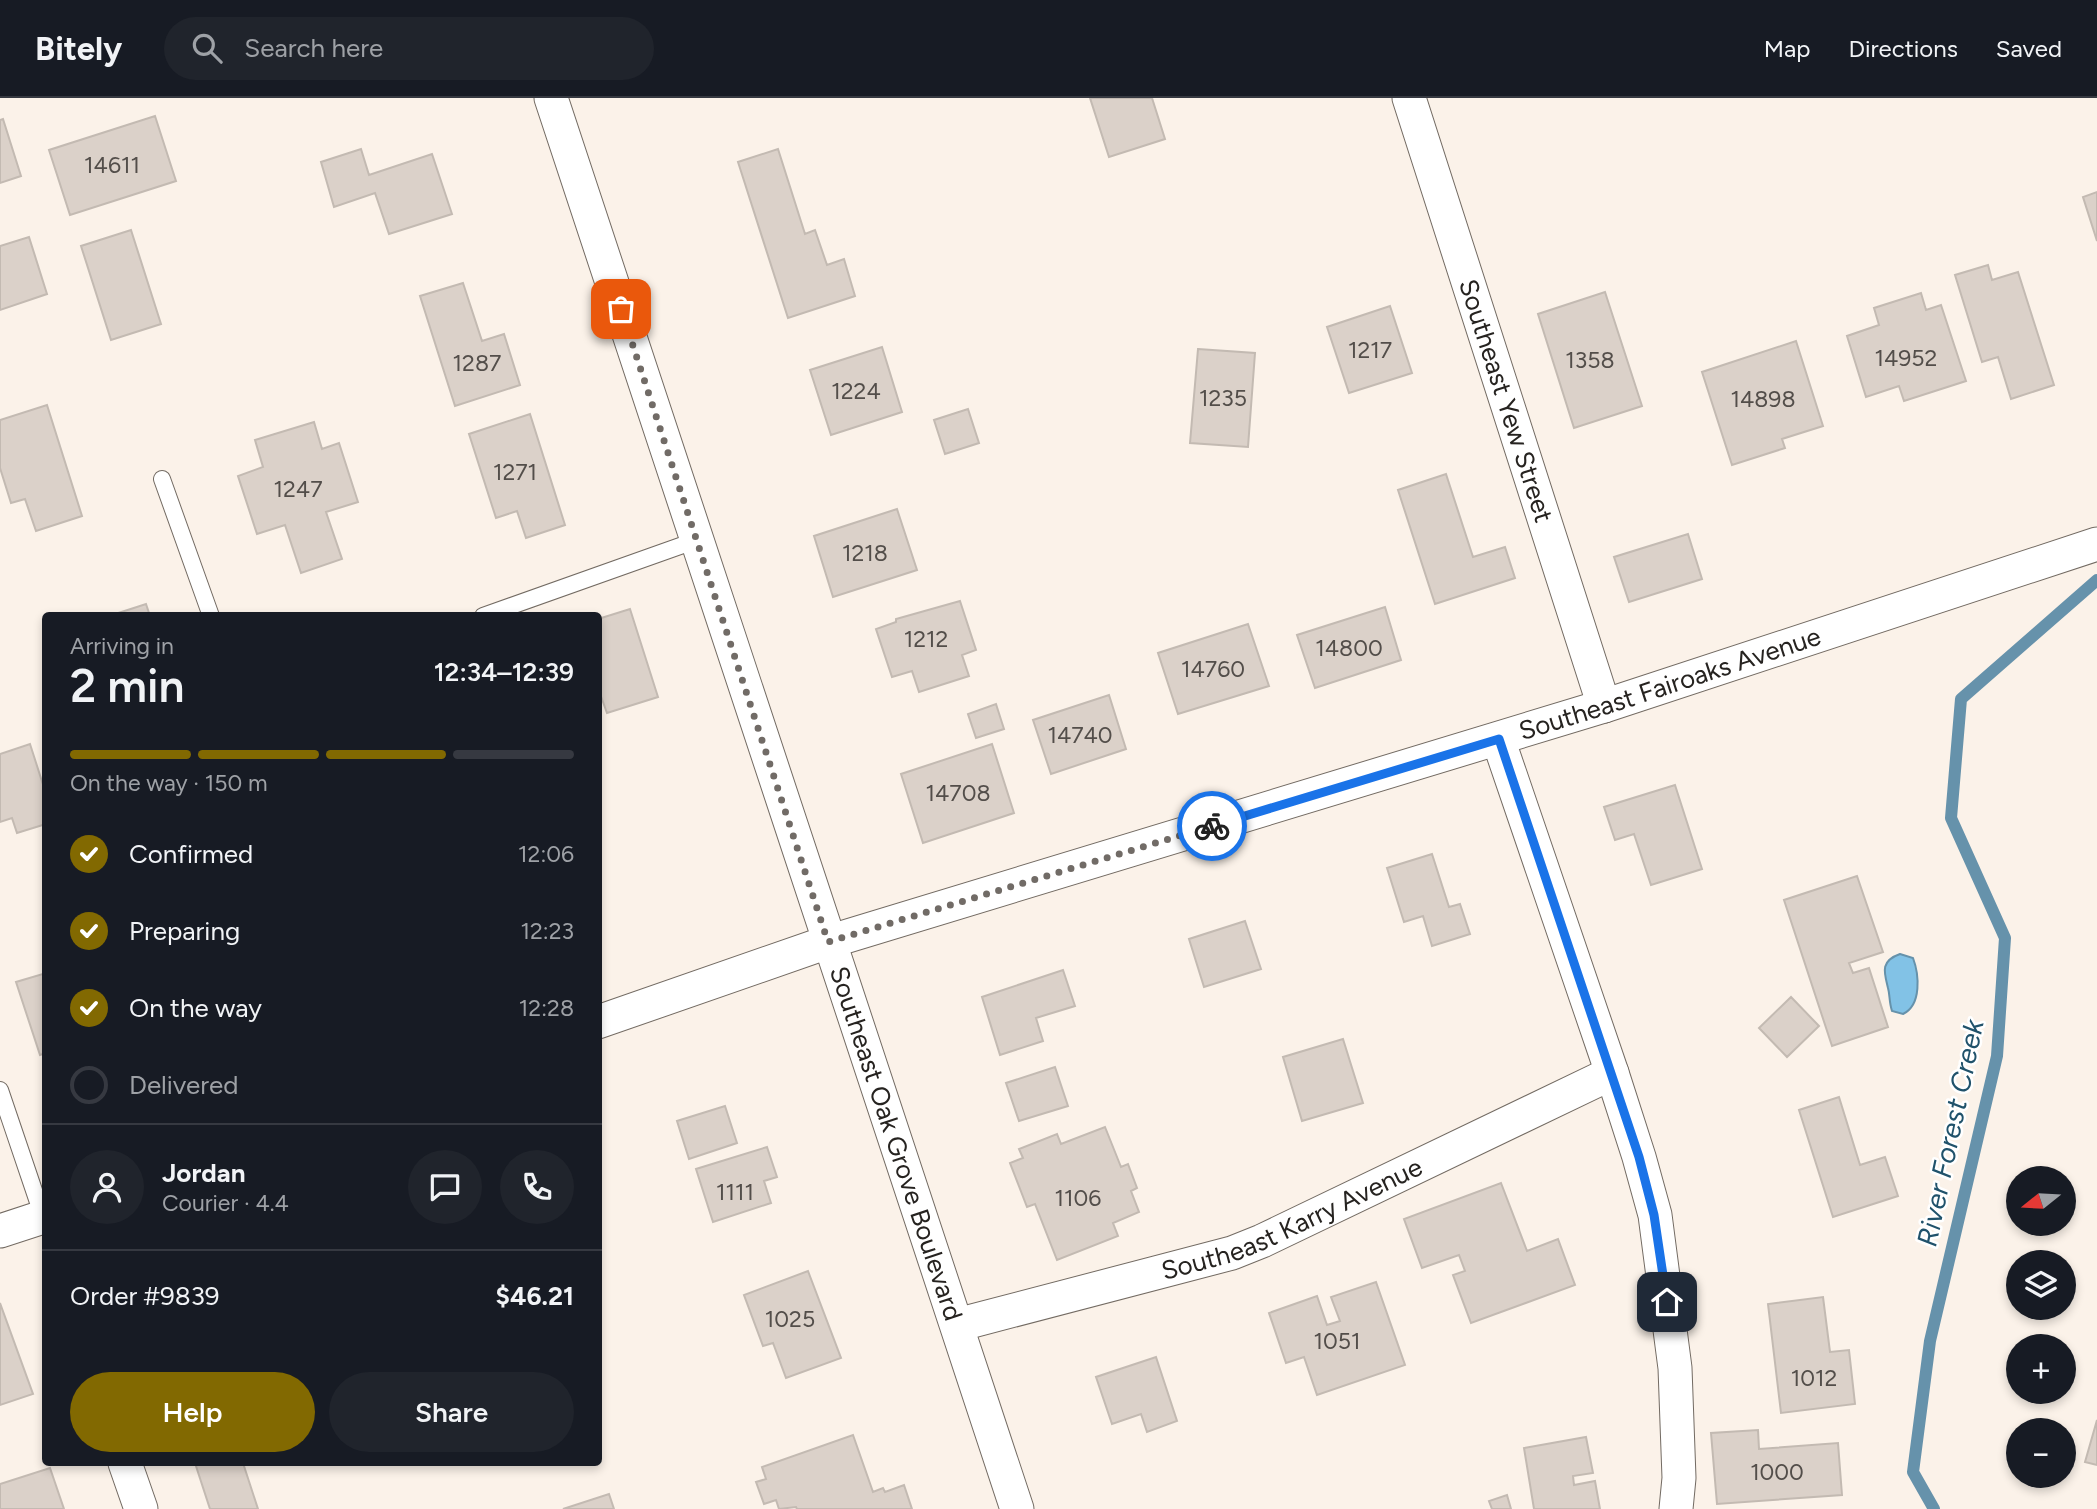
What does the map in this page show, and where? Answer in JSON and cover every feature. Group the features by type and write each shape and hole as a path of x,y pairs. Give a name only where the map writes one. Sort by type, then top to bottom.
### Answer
{"street":[{"name":"Southeast Oak Grove Boulevard","path":"551,98 1017,1509"},
{"name":"Southeast Yew Street","path":"1409,98 1604,706"},
{"name":"Southeast Fairoaks Avenue","path":"602,1021 828,942 1499,739 2097,544"},
{"path":"1499,739 1639,1157 1656,1228 1675,1368 1679,1478 1676,1509"},
{"name":"Southeast Karry Avenue","path":"957,1325 1232,1253 1612,1073"},
{"path":"0,1231 42,1221"},
{"path":"126,1466 141,1509"}],"lane":[{"path":"162,479 210,612"},
{"path":"494,612 697,540"},
{"path":"0,1090 42,1211"}],"water":[{"path":"1900,954 1913,958 1917,972 1916,997 1909,1010 1903,1014 1892,1011 1885,972 1889,960"}],"building":[{"path":"1090,98 1152,98 1165,139 1109,157"},
{"path":"155,116 176,181 70,215 49,150"},
{"path":"3,119 21,176 0,183 0,120"},
{"path":"361,149 369,175 432,154 452,214 389,234 375,193 334,207 321,162"},
{"path":"778,149 805,234 815,230 827,265 844,259 855,296 788,318 738,162"},
{"path":"2097,192 2097,241 2083,197"},
{"path":"131,230 161,324 111,340 81,246"},
{"path":"29,237 47,294 0,310 0,246"},
{"path":"1988,265 1992,280 2018,272 2054,385 2011,399 1998,357 1982,362 1955,275"},
{"path":"463,283 482,341 504,334 520,385 455,406 420,296"},
{"path":"1605,292 1642,406 1574,428 1538,314"},
{"path":"1921,293 1926,310 1941,305 1966,381 1904,401 1899,386 1866,397 1847,336 1879,325 1874,308"},
{"path":"1390,306 1412,373 1349,393 1327,327"},
{"path":"1796,341 1823,426 1782,439 1785,448 1732,465 1702,372"},
{"path":"882,347 902,412 831,435 810,370"},
{"path":"1198,349 1255,353 1248,447 1190,443"},
{"path":"47,405 82,516 36,531 25,499 11,503 0,468 0,420"},
{"path":"968,409 979,443 945,454 934,420"},
{"path":"530,414 565,525 526,538 517,511 496,518 469,434"},
{"path":"314,422 322,449 339,443 358,502 326,512 342,559 301,573 285,525 257,534 238,476 263,467 255,440"},
{"path":"1446,474 1473,557 1505,547 1515,578 1435,604 1398,490"},
{"path":"897,509 917,570 833,597 814,536"},
{"path":"1688,534 1702,579 1629,602 1614,557"},
{"path":"960,601 976,650 962,655 969,676 919,692 912,671 892,677 876,629 896,622 896,619"},
{"path":"146,604 149,612 121,612"},
{"path":"1385,607 1401,660 1315,688 1297,635"},
{"path":"630,609 658,697 607,713 602,699 602,618"},
{"path":"1248,624 1269,686 1178,714 1158,653"},
{"path":"1109,695 1126,749 1051,774 1033,720"},
{"path":"996,704 1004,729 976,738 968,714"},
{"path":"30,744 42,782 42,825 17,833 12,818 0,822 0,754"},
{"path":"992,744 1014,813 923,843 901,774"},
{"path":"1675,785 1702,869 1651,885 1634,834 1615,840 1604,807"},
{"path":"1432,854 1449,907 1460,904 1470,934 1432,946 1423,916 1404,922 1387,868"},
{"path":"1857,876 1883,952 1849,963 1853,973 1869,968 1888,1027 1832,1046 1784,900"},
{"path":"1245,921 1261,969 1204,987 1189,939"},
{"path":"1063,970 1075,1006 1036,1018 1043,1041 1000,1055 982,997"},
{"path":"42,974 42,1054 40,1055 16,982"},
{"path":"1791,997 1819,1026 1787,1057 1759,1028"},
{"path":"1343,1039 1363,1103 1302,1121 1283,1057"},
{"path":"1055,1067 1068,1106 1019,1121 1006,1083"},
{"path":"1839,1097 1860,1165 1885,1157 1898,1196 1833,1217 1799,1110"},
{"path":"725,1106 737,1143 689,1159 677,1121"},
{"path":"1105,1127 1121,1167 1128,1164 1137,1188 1131,1191 1139,1212 1113,1223 1118,1236 1057,1260 1035,1204 1027,1207 1010,1163 1023,1158 1019,1149 1057,1134 1061,1144"},
{"path":"767,1147 777,1177 764,1181 771,1203 713,1222 696,1169"},
{"path":"1501,1183 1527,1251 1558,1239 1575,1285 1471,1323 1453,1275 1465,1271 1459,1255 1422,1268 1404,1219"},
{"path":"808,1271 841,1358 786,1378 773,1343 763,1346 744,1295"},
{"path":"1376,1282 1405,1365 1317,1395 1304,1357 1286,1363 1269,1313 1317,1296 1327,1325 1340,1321 1331,1297"},
{"path":"1823,1297 1830,1352 1849,1350 1855,1404 1781,1413 1768,1304"},
{"path":"0,1303 33,1394 0,1405"},
{"path":"1156,1357 1177,1421 1147,1432 1141,1414 1112,1424 1096,1377"},
{"path":"2097,1420 2097,1465 2085,1462"},
{"path":"1758,1430 1759,1449 1838,1443 1842,1495 1717,1504 1711,1433"},
{"path":"853,1435 873,1492 883,1488 885,1492 904,1485 912,1509 779,1509 776,1500 764,1504 756,1482 766,1479 762,1467"},
{"path":"1586,1437 1593,1473 1573,1476 1574,1485 1595,1481 1600,1509 1534,1509 1524,1448"},
{"path":"196,1466 244,1466 258,1509 210,1509"},
{"path":"50,1468 64,1509 0,1509 0,1484"},
{"path":"609,1494 614,1509 563,1509"},
{"path":"1507,1495 1511,1509 1492,1509 1489,1501"}],"waterway":[{"name":"River Forest Creek","path":"1934,1509 1913,1472 1930,1341 1997,1056 2005,938 1951,818 1961,699 2097,580"}],"way so far":[{"path":"621,309 828,942 1212,826"}],"route":[{"path":"1212,826 1499,739 1639,1157 1654,1215 1667,1302"}]}
